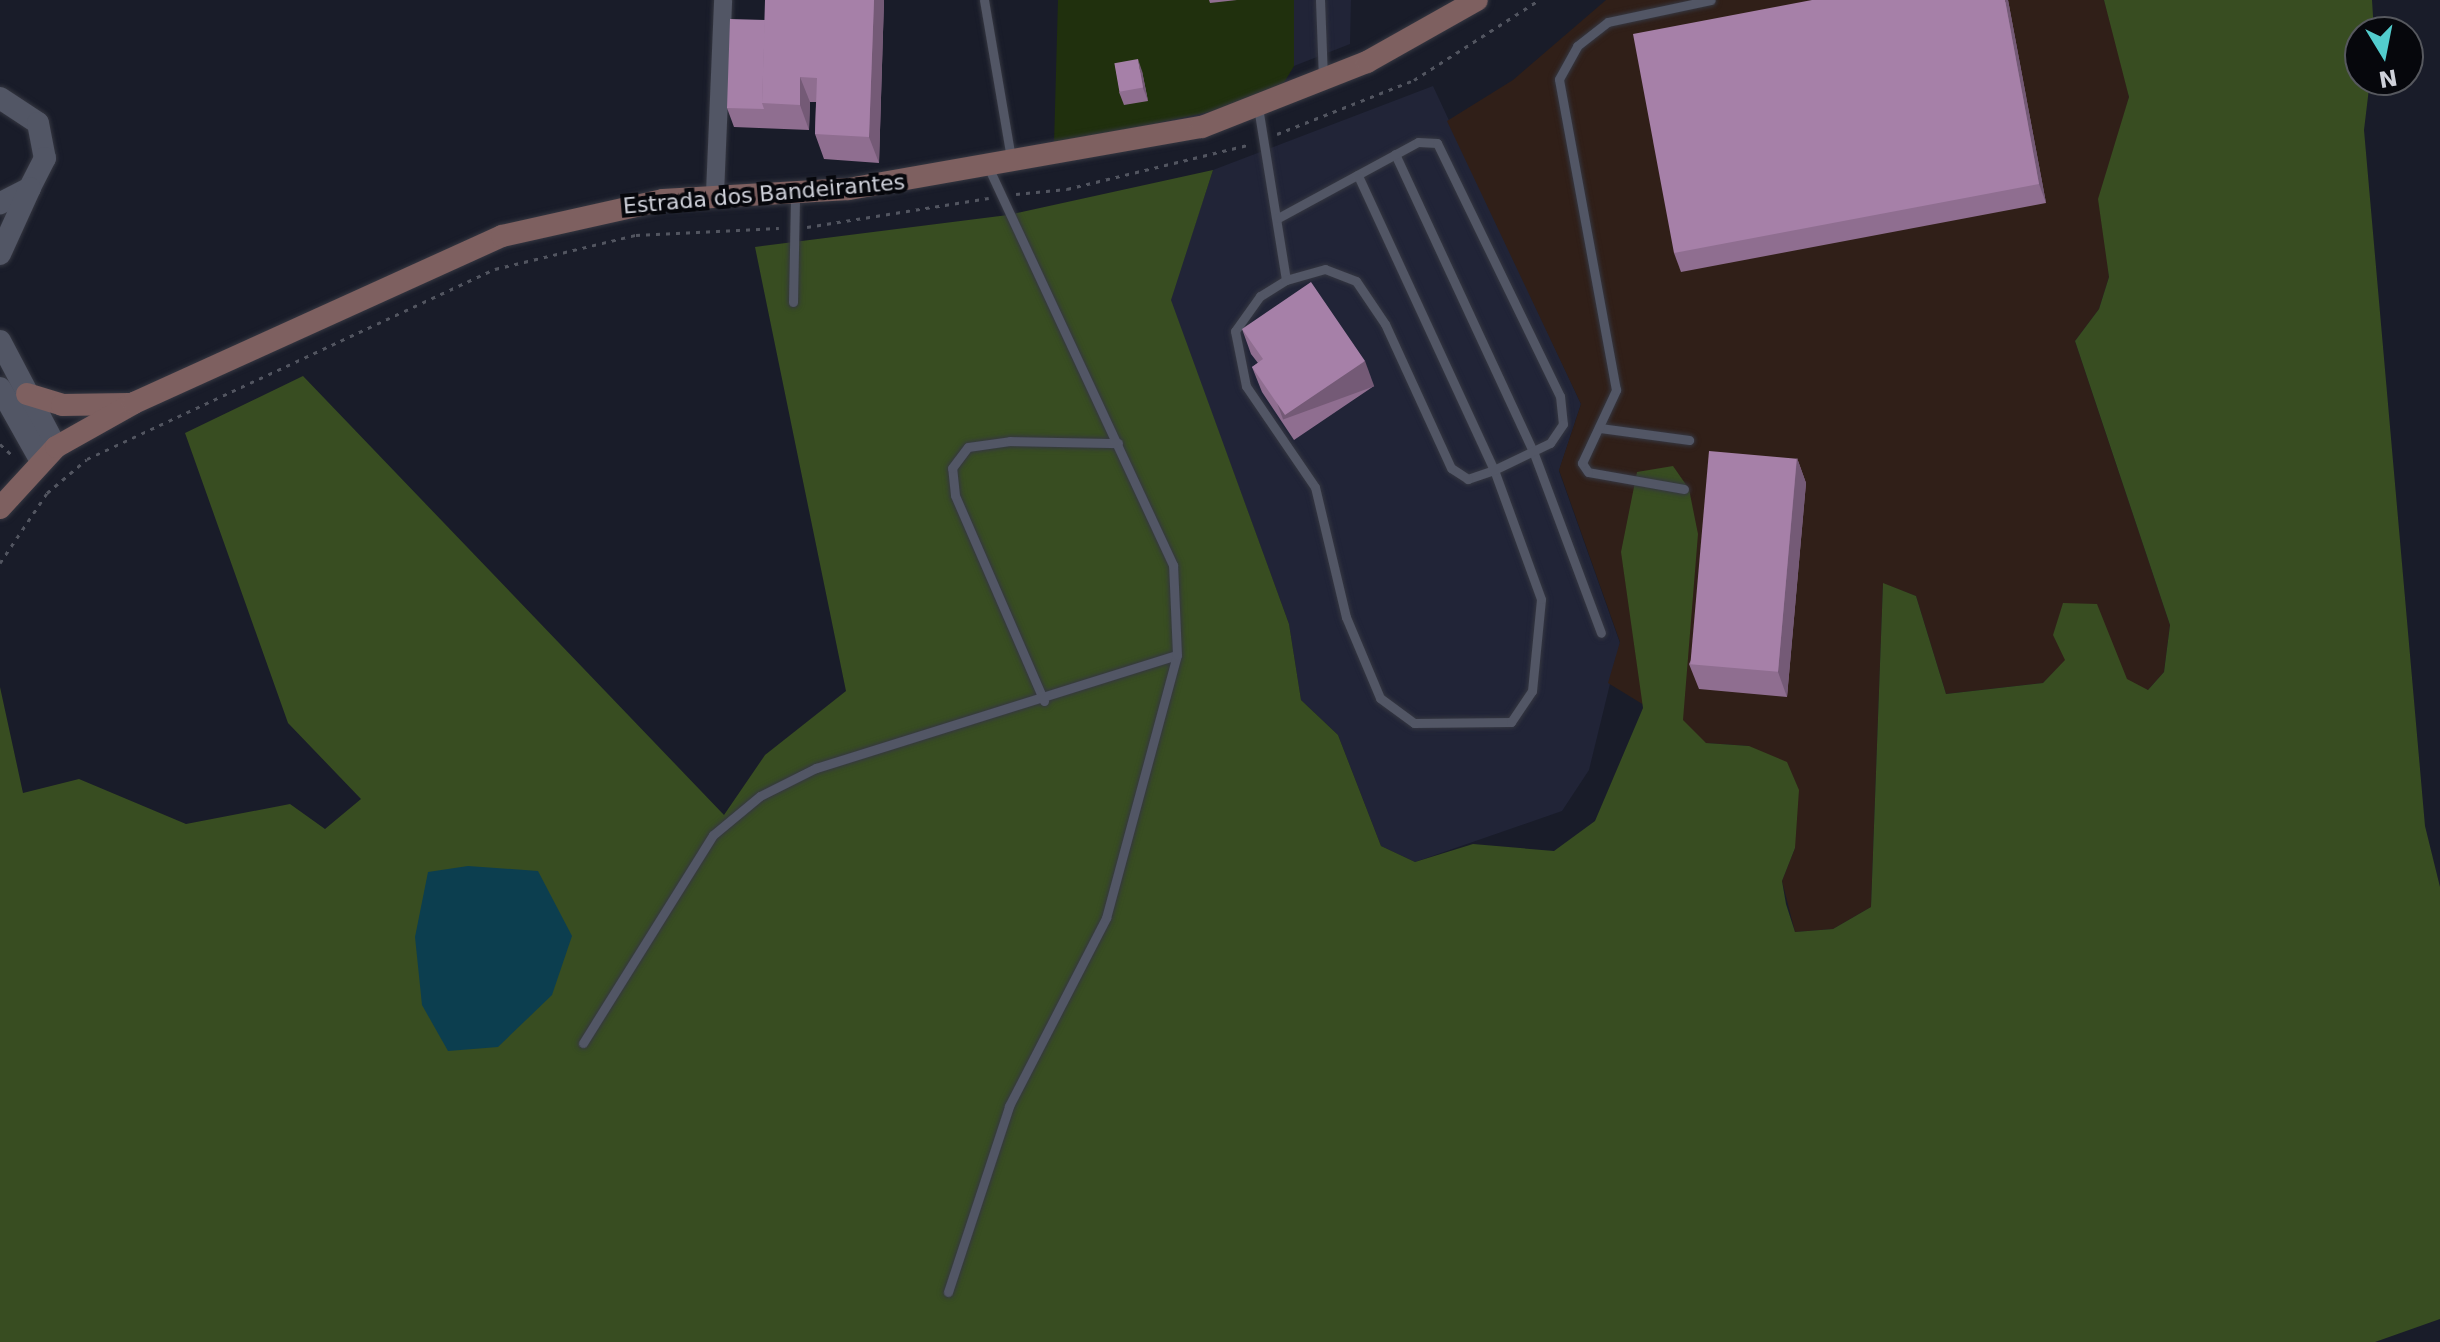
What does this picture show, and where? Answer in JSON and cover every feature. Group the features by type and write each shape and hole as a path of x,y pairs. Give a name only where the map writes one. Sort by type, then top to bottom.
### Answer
{"main road":[{"name":"Estrada dos Bandeirantes","path":"0,508 49,454 134,403 502,236 715,194 796,192 989,169 1202,127 1323,81 1477,0"},
{"path":"27,394 62,405 134,403"}],"street":[{"path":"715,194 723,0"},
{"path":"0,98 26,109 45,140 45,158 0,254"},
{"path":"0,203 30,188"},
{"path":"0,341 27,394 49,454"},
{"path":"0,388 49,454"}],"lane":[{"path":"984,0 1012,165"},
{"path":"1320,0 1323,81"},
{"path":"1684,489 1588,472 1582,453 1600,428 1616,390 1559,79 1577,46 1608,22 1711,0"},
{"path":"1258,107 1286,280"},
{"path":"1278,218 1395,154 1426,141 1444,150 1553,382 1563,424 1533,451 1494,470 1468,479 1451,468 1385,324 1356,281 1325,269 1286,280 1245,311 1235,331 1239,370 1315,487 1362,668 1380,698 1414,723 1511,722 1532,691 1541,599 1494,470 1358,175"},
{"path":"1395,154 1533,451 1601,633"},
{"path":"948,1292 1009,1106 1106,918 1177,655 1173,565 989,169"},
{"path":"793,302 796,192"},
{"path":"1600,428 1689,440"},
{"path":"1044,701 955,495 952,468 968,447 996,443 1118,443"},
{"path":"583,1043 713,835 760,796 816,768 1044,701 1177,655"}],"path":[{"path":"0,563 47,493 87,459 495,269 636,235 794,228 1067,189 1263,139 1414,80 1539,0"}],"shaded area":[{"path":"1294,0 1351,0 1350,44 1294,66"},
{"path":"1606,0 2104,0 2120,53 2129,97 2105,239 2109,277 2099,309 2075,341 2170,625 2164,672 2148,690 2066,660 2043,683 1946,694 1916,596 1883,584 1871,907 1833,929 1795,932 1782,881 1795,848 1749,746 1706,743 1608,683 1620,642 1559,470 1581,404 1447,121 1513,80"},
{"path":"1433,86 1581,404 1559,471 1620,643 1589,770 1562,811 1415,862 1381,846 1338,735 1301,700 1289,624 1170,300 1213,170"},
{"path":"468,866 538,871 572,936 552,995 498,1047 448,1051 422,1005 415,937 428,872"}],"green space":[{"path":"1058,0 1294,0 1294,66 1282,86 1214,111 1054,145"},
{"path":"2104,0 2372,0 2373,16 2344,16 2344,96 2368,96 2364,130 2425,826 2440,887 2440,1319 2375,1342 0,1342 0,687 23,793 79,779 186,824 290,804 325,829 361,799 288,723 185,433 303,376 724,815 765,755 846,691 755,247 1008,215 1213,170 1171,300 1289,624 1301,700 1338,735 1381,846 1415,862 1473,844 1554,851 1595,821 1643,708 1621,552 1637,472 1673,466 1689,489 1698,534 1683,720 1706,743 1749,746 1787,762 1799,790 1795,848 1782,881 1786,904 1795,932 1833,929 1871,907 1883,583 1916,596 1946,694 2043,683 2065,660 2053,635 2063,603 2097,604 2127,679 2148,690 2164,672 2170,625 2075,341 2099,309 2109,277 2098,199 2129,97"}],"building":[{"path":"765,0 874,0 869,137 815,134 817,78 800,77 800,105 762,103"},
{"path":"1812,0 2005,0 2039,184 1674,253 1633,34"},
{"path":"730,19 765,20 764,109 727,108"},
{"path":"1138,59 1143,88 1119,92 1114,63"},
{"path":"1311,282 1365,361 1285,415 1252,367 1263,359 1242,329"},
{"path":"1709,451 1797,459 1778,672 1690,664"}]}
